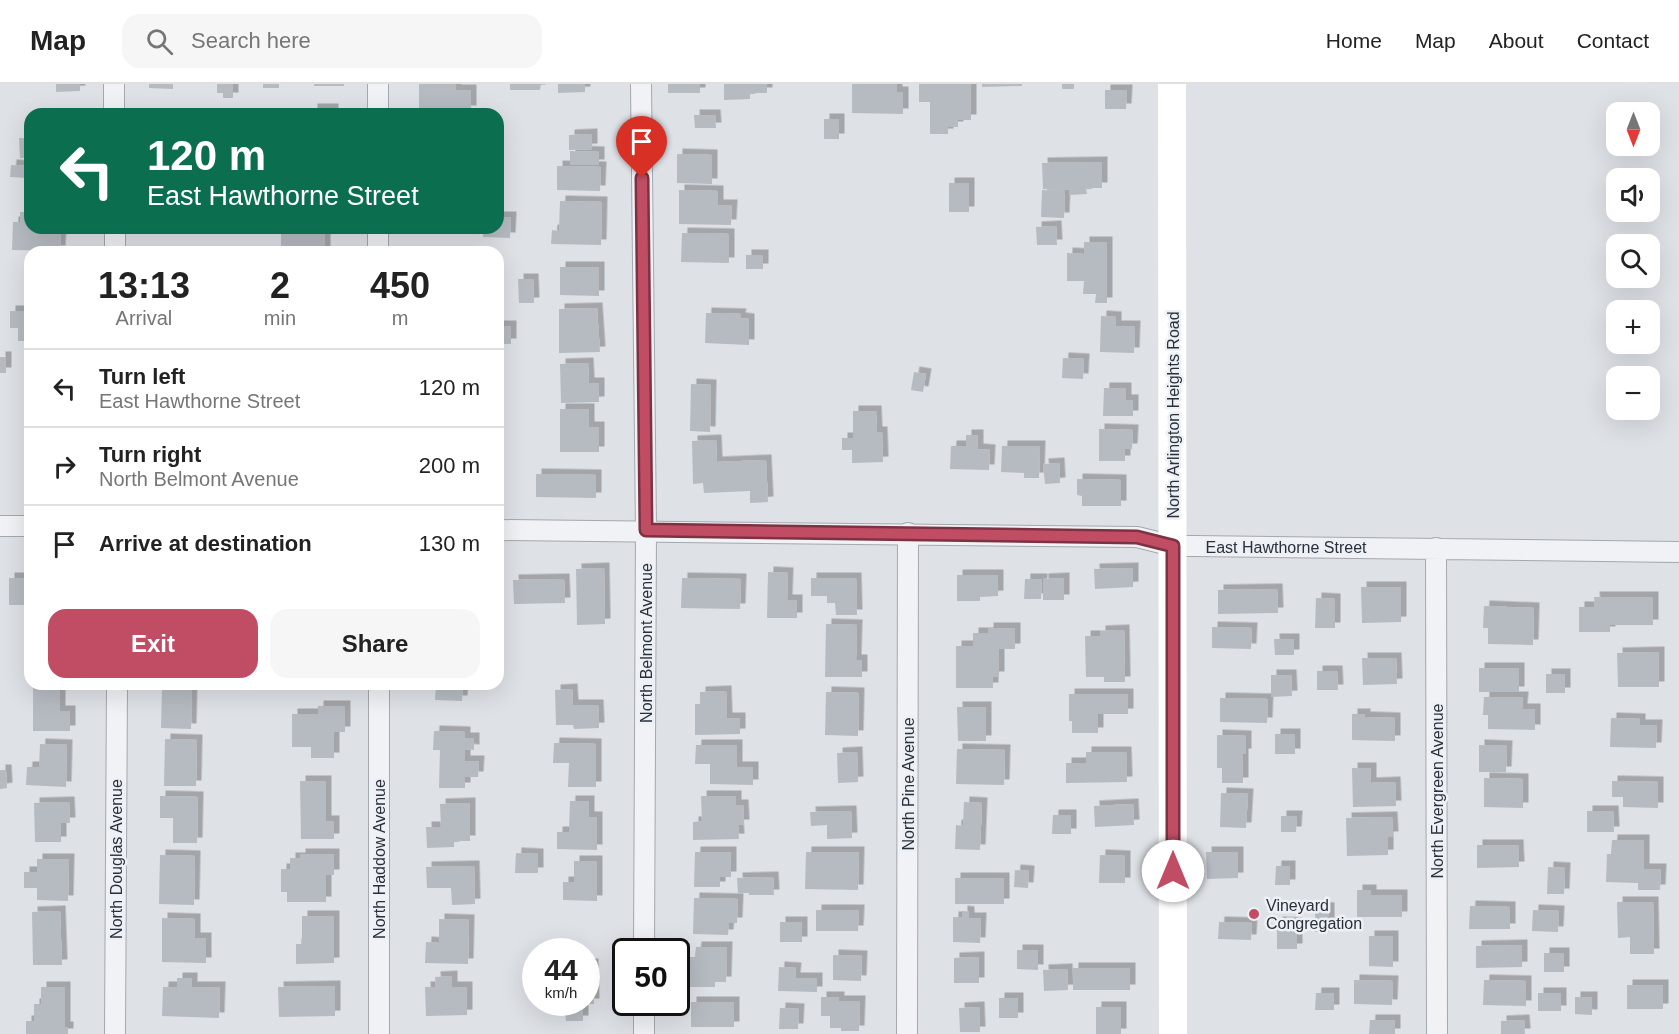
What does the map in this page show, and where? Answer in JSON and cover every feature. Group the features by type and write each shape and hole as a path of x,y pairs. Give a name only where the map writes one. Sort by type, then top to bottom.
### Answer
{"main road":[{"name":"North Arlington Heights Road","path":"1172,84 1173,1034"}],"street":[{"path":"114,84 114,108"},
{"path":"378,84 378,108"},
{"name":"North Belmont Avenue","path":"641,84 646,530 644,938"},
{"path":"0,526 24,526"},
{"name":"East Hawthorne Street","path":"504,530 1137,537 1173,546 1679,552"},
{"name":"North Pine Avenue","path":"907,1034 908,533"},
{"name":"North Evergreen Avenue","path":"1436,548 1437,1034"},
{"name":"North Douglas Avenue","path":"114,1034 117,690"},
{"name":"North Haddow Avenue","path":"379,690 379,1034"},
{"path":"644,1016 644,1034"}],"building":[{"path":"56,84 80,84 80,91 56,92"},
{"path":"149,84 173,84 173,89 149,88"},
{"path":"217,84 233,84 233,98 223,98 223,93 217,93"},
{"path":"263,84 279,84 279,88 263,88"},
{"path":"314,84 344,84 344,86 314,86"},
{"path":"419,84 456,84 456,90 471,90 471,108 419,108"},
{"path":"510,84 541,84 540,90 510,90"},
{"path":"558,84 585,84 585,92 558,93"},
{"path":"668,84 700,84 700,93 668,93"},
{"path":"724,84 767,84 767,93 750,93 750,99 724,100"},
{"path":"852,84 897,84 897,92 903,92 903,114 852,113"},
{"path":"919,84 971,84 971,120 958,120 958,127 948,127 948,134 930,134 930,102 919,102"},
{"path":"982,84 1022,84 1022,86 982,87"},
{"path":"1062,84 1074,84 1074,89 1062,89"},
{"path":"1105,90 1127,90 1126,109 1105,109"},
{"path":"694,115 715,115 716,128 695,128"},
{"path":"824,119 839,119 839,139 824,139"},
{"path":"592,134 592,149 569,150 569,135"},
{"path":"19,138 24,138 24,158 20,158"},
{"path":"570,151 599,152 599,165 570,165"},
{"path":"677,154 712,155 712,184 677,183"},
{"path":"1102,162 1102,188 1086,188 1087,194 1069,195 1069,190 1043,189 1042,163"},
{"path":"11,165 24,166 24,178 10,177"},
{"path":"557,166 601,167 600,191 557,190"},
{"path":"949,183 969,183 969,212 949,212"},
{"path":"679,190 718,191 718,205 732,205 731,225 679,224"},
{"path":"1042,190 1065,191 1064,218 1041,217"},
{"path":"560,201 602,202 601,245 551,244 552,230 559,231"},
{"path":"20,212 24,212 24,234 61,234 60,246 24,246 24,250 12,250 13,222 20,222"},
{"path":"504,217 511,217 510,238 483,237 483,234 504,234"},
{"path":"1056,226 1057,245 1037,245 1036,227"},
{"path":"682,233 729,234 729,263 681,262"},
{"path":"281,234 325,234 325,246 281,246"},
{"path":"1084,242 1107,242 1107,303 1095,303 1096,294 1083,294 1084,281 1067,281 1067,253 1084,254"},
{"path":"746,255 763,255 763,269 746,269"},
{"path":"560,267 599,267 599,296 560,295"},
{"path":"518,279 533,279 534,303 519,303"},
{"path":"597,308 600,352 559,353 559,309"},
{"path":"10,311 24,311 24,341 18,341 18,328 10,328"},
{"path":"706,313 741,314 740,318 749,319 749,345 705,343"},
{"path":"1101,316 1116,317 1116,326 1135,326 1134,353 1100,352"},
{"path":"504,326 511,326 511,344 504,344"},
{"path":"0,357 6,357 6,373 0,373"},
{"path":"1063,358 1084,359 1083,379 1062,378"},
{"path":"588,363 589,383 599,383 599,402 561,403 560,364"},
{"path":"914,372 926,374 923,392 911,390"},
{"path":"691,384 711,385 710,432 690,431"},
{"path":"1104,388 1126,388 1126,400 1133,400 1133,416 1103,416"},
{"path":"560,409 589,409 589,427 599,427 599,452 560,452"},
{"path":"853,411 876,411 877,432 882,432 883,462 852,463 852,450 842,450 842,438 853,438"},
{"path":"1099,429 1133,430 1132,449 1125,449 1125,461 1099,461"},
{"path":"966,435 978,435 978,449 990,450 989,470 950,469 951,446 966,446"},
{"path":"716,440 717,462 766,460 768,502 750,503 750,491 704,493 703,483 693,484 692,441"},
{"path":"1002,446 1040,446 1039,478 1024,478 1024,473 1001,472"},
{"path":"1059,463 1060,483 1045,484 1043,464"},
{"path":"536,474 596,475 596,498 536,497"},
{"path":"1077,479 1121,480 1121,506 1082,506 1082,496 1077,495"},
{"path":"604,568 605,624 577,625 576,569"},
{"path":"1133,568 1133,587 1095,589 1094,569"},
{"path":"768,572 788,573 787,600 797,600 797,618 767,618"},
{"path":"957,575 998,575 998,596 980,597 980,601 957,601"},
{"path":"9,578 24,578 24,605 9,605"},
{"path":"682,578 741,579 740,609 681,608"},
{"path":"811,578 856,578 857,615 836,615 835,603 827,603 827,596 811,596"},
{"path":"1064,578 1064,600 1043,600 1043,579"},
{"path":"564,579 565,603 514,604 513,580"},
{"path":"1025,579 1042,579 1041,599 1024,599"},
{"path":"1361,587 1401,587 1401,622 1362,623"},
{"path":"1277,589 1278,613 1218,614 1218,590"},
{"path":"1594,597 1653,597 1653,625 1610,625 1610,632 1579,632 1579,607 1595,607"},
{"path":"1316,598 1335,599 1335,628 1315,628"},
{"path":"1484,606 1534,608 1533,645 1488,644 1488,628 1483,628"},
{"path":"826,624 857,625 856,660 862,660 862,677 825,677"},
{"path":"1212,627 1252,628 1251,649 1212,648"},
{"path":"988,628 1015,628 1015,649 999,649 999,677 993,677 993,688 956,688 956,646 973,646 973,633 988,633"},
{"path":"1124,630 1125,682 1104,682 1104,677 1086,677 1085,636 1100,636 1100,631"},
{"path":"1274,639 1294,639 1294,655 1275,655"},
{"path":"1659,652 1659,687 1618,687 1617,653"},
{"path":"1362,658 1396,658 1397,684 1363,685"},
{"path":"1479,668 1519,668 1519,692 1479,692"},
{"path":"1317,671 1337,671 1338,690 1317,690"},
{"path":"1546,674 1565,674 1565,693 1546,693"},
{"path":"1271,675 1291,675 1292,696 1271,697"},
{"path":"572,689 573,705 598,705 599,728 574,729 573,725 556,725 555,690"},
{"path":"33,690 60,690 60,711 70,711 70,731 33,731"},
{"path":"162,690 192,690 191,729 161,728"},
{"path":"436,690 463,690 462,701 435,700"},
{"path":"726,691 727,718 740,718 740,734 695,735 695,704 700,704 700,692"},
{"path":"826,692 859,693 858,736 825,735"},
{"path":"1069,694 1128,694 1128,714 1098,714 1098,733 1072,733 1072,721 1069,721"},
{"path":"1484,697 1523,697 1522,709 1535,709 1535,730 1488,729 1488,715 1483,715"},
{"path":"1220,698 1268,699 1267,723 1220,722"},
{"path":"318,706 345,706 345,732 334,732 334,758 311,758 311,747 292,747 292,714 318,714"},
{"path":"957,707 986,707 986,741 958,741"},
{"path":"1352,714 1395,718 1395,741 1352,740"},
{"path":"1611,718 1640,719 1640,725 1657,725 1656,748 1610,747"},
{"path":"434,731 465,732 465,738 474,738 474,750 465,749 465,761 479,761 478,777 465,777 465,788 439,788 440,750 433,750"},
{"path":"1275,734 1295,734 1295,754 1275,754"},
{"path":"1217,735 1246,736 1246,754 1243,754 1243,783 1222,783 1222,768 1217,768"},
{"path":"165,739 197,740 196,786 164,786"},
{"path":"554,743 596,744 596,787 568,787 569,763 553,763"},
{"path":"40,744 67,745 66,787 26,785 27,767 39,767"},
{"path":"696,745 737,745 737,767 753,767 753,785 710,784 710,764 695,764"},
{"path":"1479,745 1507,746 1506,772 1479,772"},
{"path":"957,749 1005,750 1004,785 956,784"},
{"path":"857,752 858,782 838,783 837,753"},
{"path":"1086,752 1126,752 1127,782 1066,783 1066,763 1086,763"},
{"path":"1352,768 1371,768 1371,783 1395,782 1396,806 1353,807"},
{"path":"0,770 6,770 7,788 0,789"},
{"path":"1484,778 1523,779 1523,808 1484,807"},
{"path":"300,781 326,781 326,821 334,821 334,839 301,839"},
{"path":"1612,781 1658,782 1658,808 1623,807 1623,797 1612,797"},
{"path":"1221,793 1248,794 1246,828 1220,827"},
{"path":"160,796 198,797 197,843 173,843 173,818 160,818"},
{"path":"701,796 736,796 736,805 743,805 744,825 738,825 739,839 693,840 693,822 702,821"},
{"path":"570,801 589,801 589,817 597,817 597,850 557,849 557,832 569,832"},
{"path":"69,802 70,823 61,823 61,842 35,842 34,803"},
{"path":"964,802 982,803 980,850 955,849 956,825 963,826"},
{"path":"470,803 470,841 454,841 454,847 427,848 426,827 441,827 440,804"},
{"path":"1133,804 1134,825 1095,827 1094,806"},
{"path":"851,811 852,838 827,839 827,825 811,826 810,812"},
{"path":"1587,811 1613,811 1614,832 1587,832"},
{"path":"1053,815 1071,815 1071,834 1052,834"},
{"path":"1281,816 1297,816 1296,832 1281,832"},
{"path":"1392,817 1393,837 1388,837 1388,855 1347,856 1346,818"},
{"path":"1612,840 1644,840 1644,869 1661,869 1660,890 1638,890 1638,883 1606,882 1607,854 1611,854"},
{"path":"1477,845 1518,845 1519,867 1477,868"},
{"path":"695,852 731,852 731,877 720,877 720,887 694,887"},
{"path":"806,852 859,852 858,890 805,889"},
{"path":"1206,852 1238,852 1238,878 1207,879"},
{"path":"516,853 538,854 538,873 515,873"},
{"path":"300,854 334,854 334,875 326,875 326,902 287,902 287,892 281,892 281,869 290,869 290,858 300,858"},
{"path":"160,855 195,856 194,905 159,904"},
{"path":"1100,855 1125,856 1125,883 1099,883"},
{"path":"37,859 69,859 68,901 37,900 37,888 24,888 24,872 37,872"},
{"path":"574,861 597,861 597,901 563,900 563,882 574,882"},
{"path":"474,866 475,904 452,905 451,888 427,888 426,867"},
{"path":"1276,866 1290,866 1290,885 1275,885"},
{"path":"1548,867 1565,868 1564,894 1547,894"},
{"path":"1015,870 1029,871 1028,888 1014,887"},
{"path":"773,877 774,895 738,893 737,878"},
{"path":"955,878 1004,878 1004,904 955,904"},
{"path":"1357,890 1371,890 1371,895 1402,895 1402,917 1357,917"},
{"path":"694,898 738,899 737,923 729,923 728,935 693,934"},
{"path":"1617,902 1653,902 1654,954 1630,954 1630,937 1618,938"},
{"path":"1470,906 1510,907 1510,929 1469,929"},
{"path":"1315,907 1329,908 1329,932 1315,932"},
{"path":"816,910 859,910 858,931 816,931"},
{"path":"1533,910 1559,911 1558,932 1532,931"},
{"path":"60,911 62,965 33,965 32,912"},
{"path":"962,911 969,912 969,918 981,918 980,943 953,942 953,917 962,917"},
{"path":"302,916 334,916 334,963 296,964 296,944 302,944"},
{"path":"162,918 195,919 195,938 206,938 206,963 162,962"},
{"path":"439,919 469,920 468,964 425,963 426,942 439,943"},
{"path":"780,922 802,922 802,942 780,942"},
{"path":"1219,922 1252,923 1251,940 1218,939"},
{"path":"1277,922 1297,923 1297,949 1277,949"},
{"path":"1369,936 1393,936 1393,967 1369,966"},
{"path":"1522,945 1522,967 1476,968 1476,946"},
{"path":"696,947 727,947 726,982 715,982 715,987 690,987 690,957 695,957"},
{"path":"1017,950 1038,950 1038,970 1017,969"},
{"path":"1544,953 1564,953 1564,972 1544,972"},
{"path":"833,955 862,956 861,981 833,980"},
{"path":"979,957 979,983 954,983 954,958"},
{"path":"779,967 796,968 795,978 817,978 817,992 778,991"},
{"path":"1073,968 1130,968 1130,990 1073,990"},
{"path":"1067,969 1068,990 1044,991 1043,970"},
{"path":"452,976 452,987 467,987 467,1015 426,1016 425,987 436,987 435,977"},
{"path":"177,978 192,978 192,987 220,987 219,1018 162,1016 163,987 177,987"},
{"path":"1354,980 1393,981 1392,1005 1354,1004"},
{"path":"1484,980 1526,981 1526,1006 1483,1005"},
{"path":"1627,985 1663,985 1663,1009 1627,1009"},
{"path":"335,986 335,1016 279,1017 278,987"},
{"path":"41,987 65,987 65,1027 68,1027 68,1034 26,1034 26,1021 34,1021 34,1004 41,1004"},
{"path":"1316,993 1334,993 1334,1010 1315,1010"},
{"path":"1538,993 1561,993 1561,1011 1538,1011"},
{"path":"821,997 839,997 839,1001 860,1001 859,1031 841,1031 841,1028 830,1028 830,1016 821,1016"},
{"path":"1575,997 1592,997 1592,1015 1575,1014"},
{"path":"999,998 1018,998 1018,1018 999,1018"},
{"path":"691,1002 734,1002 734,1027 691,1027"},
{"path":"979,1007 980,1032 960,1032 959,1008"},
{"path":"1096,1007 1121,1007 1121,1034 1096,1034"},
{"path":"780,1008 799,1009 798,1029 779,1029"},
{"path":"566,1016 583,1016 583,1021 566,1021"},
{"path":"1370,1020 1395,1020 1395,1034 1369,1034"},
{"path":"1524,1020 1525,1034 1501,1034 1501,1021"}],"place":[{"name":"Vineyard Congregation","path":"1254,914"}],"route":[{"path":"642,178 646,530 1137,537 1173,546 1173,871"}]}
